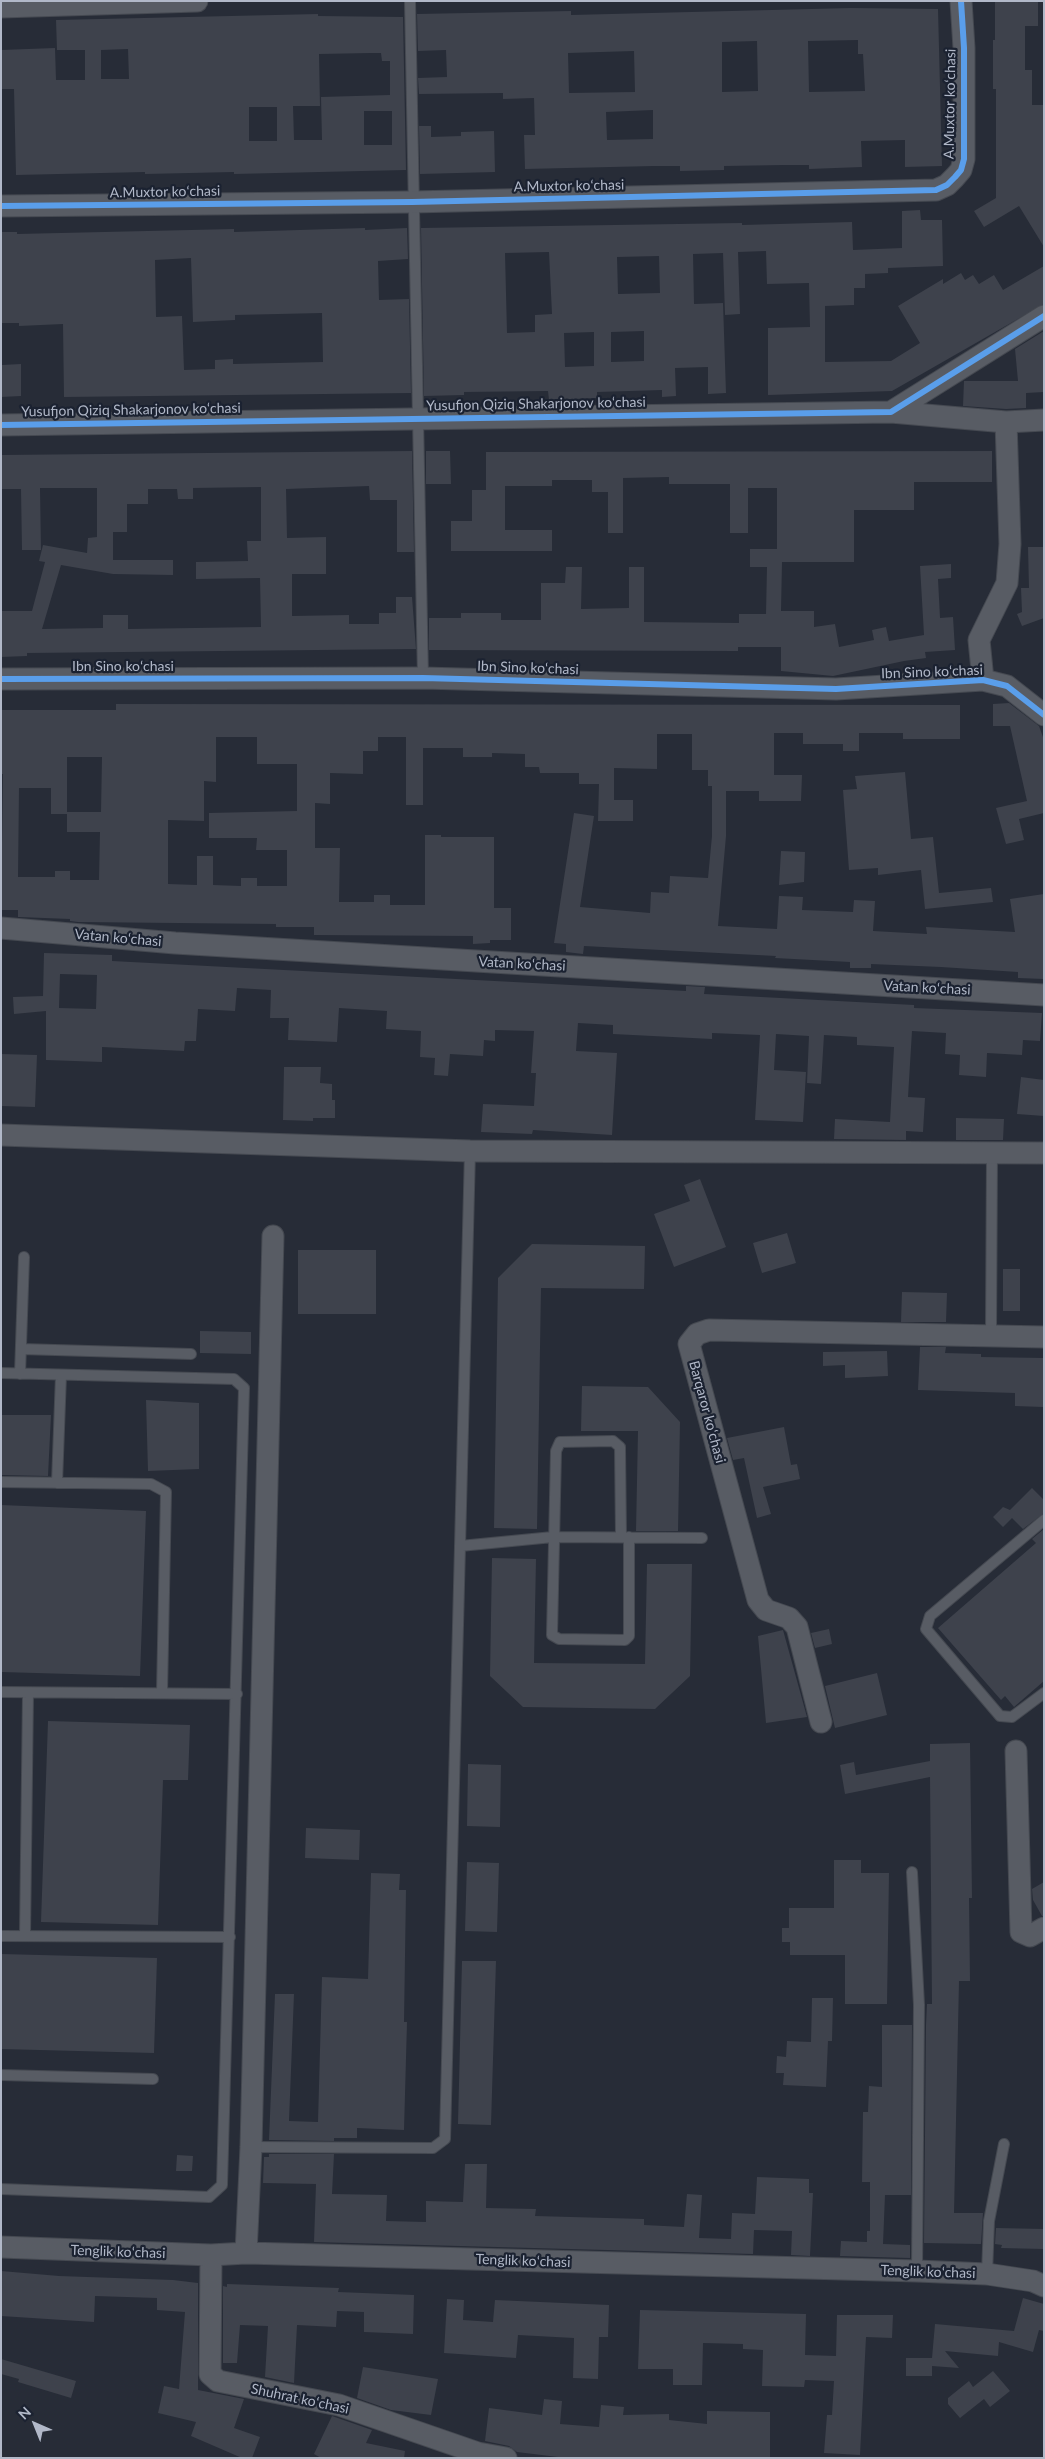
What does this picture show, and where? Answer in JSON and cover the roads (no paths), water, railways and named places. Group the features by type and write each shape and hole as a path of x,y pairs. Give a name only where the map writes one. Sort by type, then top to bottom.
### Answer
{"street":[{"path":"1,7 197,1"},
{"name":"A.Muxtor koʻchasi","path":"1,206 412,202 936,190 956,178 964,159 964,48 961,1"},
{"path":"891,412 1044,316"},
{"name":"Yusufjon Qiziq Shakarjonov koʻchasi","path":"1,424 891,412 1006,422 1044,420"},
{"path":"982,680 979,640 1007,583 1010,544 1006,422"},
{"name":"Ibn Sino koʻchasi","path":"1,679 423,678 836,689 982,680 1007,686 1043,714"},
{"name":"Vatan koʻchasi","path":"1,928 174,943 1044,995"},
{"path":"1,1135 470,1151 1044,1153"},
{"path":"246,2253 251,2146 273,1236"},
{"name":"Barqaror koʻchasi","path":"821,1722 798,1627 789,1618 766,1610 758,1600 688,1344 697,1334 709,1330 1044,1337"},
{"path":"1016,1751 1021,1932 1030,1936 1044,1928"},
{"name":"Tenglik koʻchasi","path":"1,2247 212,2255 246,2253 917,2271 987,2274 1033,2281 1044,2286"},
{"name":"Shuhrat koʻchasi","path":"212,2255 210,2374 218,2381 339,2405 478,2453 506,2458"}],"lane":[{"path":"410,1 412,202 423,678"},
{"path":"251,2146 433,2148 445,2139 470,1151"},
{"path":"991,1335 992,1152"},
{"path":"20,1374 24,1258"},
{"path":"21,1349 191,1354"},
{"path":"1,1373 234,1379 244,1388 222,2185 209,2197 1,2189"},
{"path":"57,1483 62,1375"},
{"path":"613,1441 620,1447 629,1636 625,1640 560,1639 552,1635 553,1537 556,1451 560,1442 613,1441"},
{"path":"1,1482 152,1484 166,1492 162,1693"},
{"path":"1044,1520 930,1616 926,1629 1000,1716 1012,1717 1044,1693"},
{"path":"460,1546 553,1537 702,1538"},
{"path":"1,1692 237,1694"},
{"path":"25,1936 28,1693"},
{"path":"912,1872 919,2005 917,2271"},
{"path":"1,1936 230,1937"},
{"path":"1,2075 153,2079"},
{"path":"987,2274 989,2221 1004,2144"}]}
